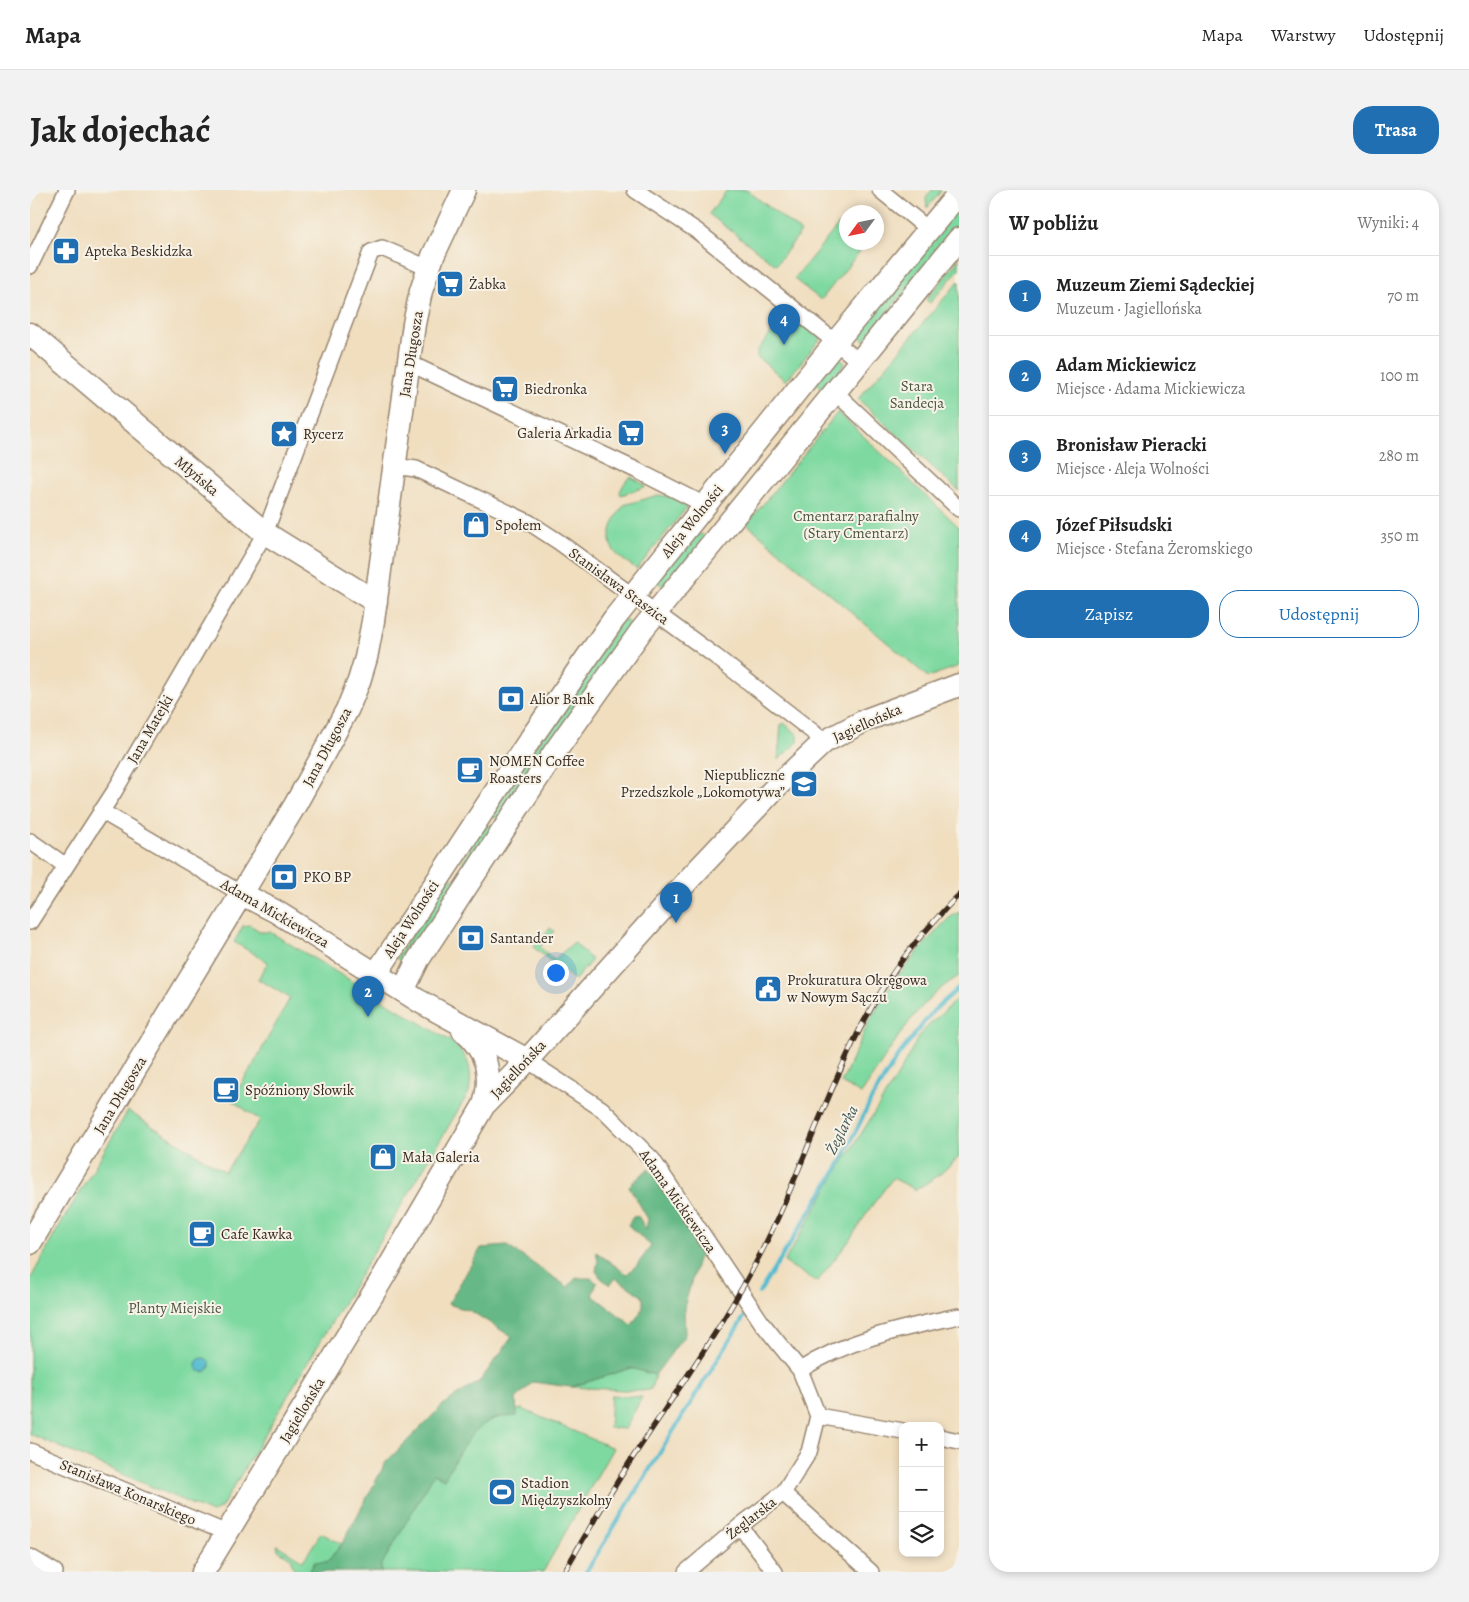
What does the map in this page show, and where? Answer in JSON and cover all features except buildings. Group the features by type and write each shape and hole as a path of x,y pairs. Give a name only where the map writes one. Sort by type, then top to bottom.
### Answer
{"street":[{"path":"30,266 67,190"},
{"name":"Jana Długosza","path":"30,1243 294,807 348,708 366,658 376,602 408,363 421,291 428,268 464,190"},
{"path":"635,190 697,231 860,362"},
{"path":"880,190 929,230"},
{"name":"Aleja Wolności","path":"376,974 529,741 614,619 835,343 959,194"},
{"name":"Aleja Wolności","path":"403,991 418,960 554,752 655,612 959,239"},
{"name":"Jana Matejki","path":"30,922 101,811 265,534 372,252 382,248 428,268"},
{"name":"Młyńska","path":"30,334 265,534 376,602"},
{"path":"408,363 636,470 705,505"},
{"path":"835,392 959,509"},
{"name":"Stanisława Staszica","path":"394,466 416,469 530,523 633,595 715,656 824,742"},
{"name":"Jagiellońska","path":"203,1572 382,1279 484,1105 527,1060 691,877 776,787 824,742 866,720 959,685"},
{"name":"Adama Mickiewicza","path":"101,811 242,894 275,911 448,1018 527,1060 602,1109 652,1159 756,1315 800,1370"},
{"path":"30,841 66,866"},
{"name":"Aleja Wolności","path":"447,865 470,880"},
{"name":"Adama Mickiewicza","path":"448,1018 470,1036 483,1054 489,1081 484,1105"},
{"path":"899,1430 818,1416 800,1370 817,1359 865,1338 959,1316"},
{"name":"Żeglarska","path":"686,1572 740,1526 783,1493 809,1452 818,1416"},
{"path":"944,1438 959,1440"},
{"name":"Stanisława Konarskiego","path":"30,1451 227,1534"},
{"path":"783,1493 872,1572"},
{"path":"740,1526 775,1572"},
{"path":"30,1557 55,1572"}],"green space":[{"path":"727,190 747,190 801,232 776,265 709,214"},
{"path":"932,190 942,190 927,208 926,198"},
{"path":"959,204 959,226 864,341 855,332"},
{"path":"839,224 839,250 861,250 821,300 794,279"},
{"path":"959,259 959,269 930,303 926,300"},
{"name":"Stara Sandecja","path":"959,281 959,491 858,399"},
{"path":"792,313 822,337 786,381 757,357 757,351 786,314"},
{"path":"837,357 845,363 825,392 815,382"},
{"name":"Cmentarz parafialny (Stary Cmentarz)","path":"838,412 959,527 959,666 928,677 747,524"},
{"path":"631,477 645,485 645,487 621,495 620,492 623,486 627,479"},
{"path":"658,495 673,497 688,506 637,569 615,552 610,541 610,535 617,516 624,505"},
{"path":"694,532 702,534 707,538 665,588 655,580"},
{"path":"623,619 635,627 502,820 488,815"},
{"path":"784,723 798,735 798,742 778,760 781,725"},
{"path":"483,824 497,827 467,866 462,862"},
{"path":"450,878 457,882 407,966 396,958"},
{"path":"959,912 959,976 943,987 916,1014 892,1046 861,1094 841,1083 870,1019 896,978 949,918"},
{"name":"Planty Miejskie","path":"250,925 261,932 270,932 449,1040 461,1051 468,1063 470,1084 469,1092 221,1508 212,1513 30,1434 30,1280 56,1232 128,1111 225,1172 260,1120 231,1100 252,1067 290,998 258,979 268,962 234,942 243,926"},
{"path":"550,928 554,931 540,947 554,960 574,942 592,960 575,980 533,947"},
{"path":"959,997 959,1157 940,1174 916,1190 893,1178 870,1208 849,1241 817,1282 784,1262 898,1075 918,1038"},
{"path":"648,1169 660,1180 701,1241 704,1251 698,1259 684,1307 685,1335 655,1375 631,1368 571,1387 533,1382 516,1399 517,1416 497,1418 479,1428 466,1443 444,1479 434,1474 381,1566 382,1572 309,1572 315,1562 327,1562 342,1544 386,1462 445,1403 480,1381 512,1337 471,1311 448,1304 481,1248 507,1246 568,1287 576,1278 591,1278 597,1283 592,1295 632,1325 643,1308 643,1297 616,1278 610,1285 601,1278 596,1271 598,1261 596,1252 627,1274 637,1265 651,1246 628,1225 633,1217 638,1216 646,1229 648,1219 629,1186"},
{"path":"631,1368 655,1375 651,1389 643,1391 571,1387"},
{"path":"611,1395 642,1397 625,1429 609,1428"},
{"name":"Stadion Międzyszkolny","path":"522,1409 613,1448 543,1572 372,1572 428,1469 489,1415"},
{"path":"321,1533 342,1544 327,1562 315,1562 309,1572 296,1572 292,1559 278,1550 277,1545 303,1561"}],"water":[{"path":"200,1358 206,1358 210,1365 206,1372 200,1372 196,1368 196,1362"}],"waterway":[{"name":"Żeglarka","path":"759,1293 840,1164 872,1098 898,1056 933,1011 959,988"},
{"name":"Żeglarka","path":"586,1572 744,1317"}],"railway":[{"path":"564,1572 624,1471 739,1294 774,1227 830,1092 873,1006 898,965 929,927 959,895"}],"place":[{"name":"Apteka Beskidzka","path":"66,251"},
{"name":"Żabka","path":"450,284"},
{"name":"Józef Piłsudski","path":"784,345"},
{"name":"Biedronka","path":"505,389"},
{"name":"Galeria Arkadia","path":"631,433"},
{"name":"Rycerz","path":"284,434"},
{"name":"Bronisław Pieracki","path":"725,454"},
{"name":"Społem","path":"476,525"},
{"name":"Alior Bank","path":"511,699"},
{"name":"NOMEN Coffee Roasters","path":"470,770"},
{"name":"Niepubliczne Przedszkole „Lokomotywa”","path":"804,784"},
{"name":"PKO BP","path":"284,877"},
{"name":"Muzeum Ziemi Sądeckiej","path":"676,923"},
{"name":"Santander","path":"471,938"},
{"name":"Prokuratura Okręgowa w Nowym Sączu","path":"768,989"},
{"name":"Adam Mickiewicz","path":"368,1017"},
{"name":"Spóźniony Słowik","path":"226,1090"},
{"name":"Mała Galeria","path":"383,1157"},
{"name":"Cafe Kawka","path":"202,1234"},
{"name":"Stadion Międzyszkolny","path":"502,1492"}]}
